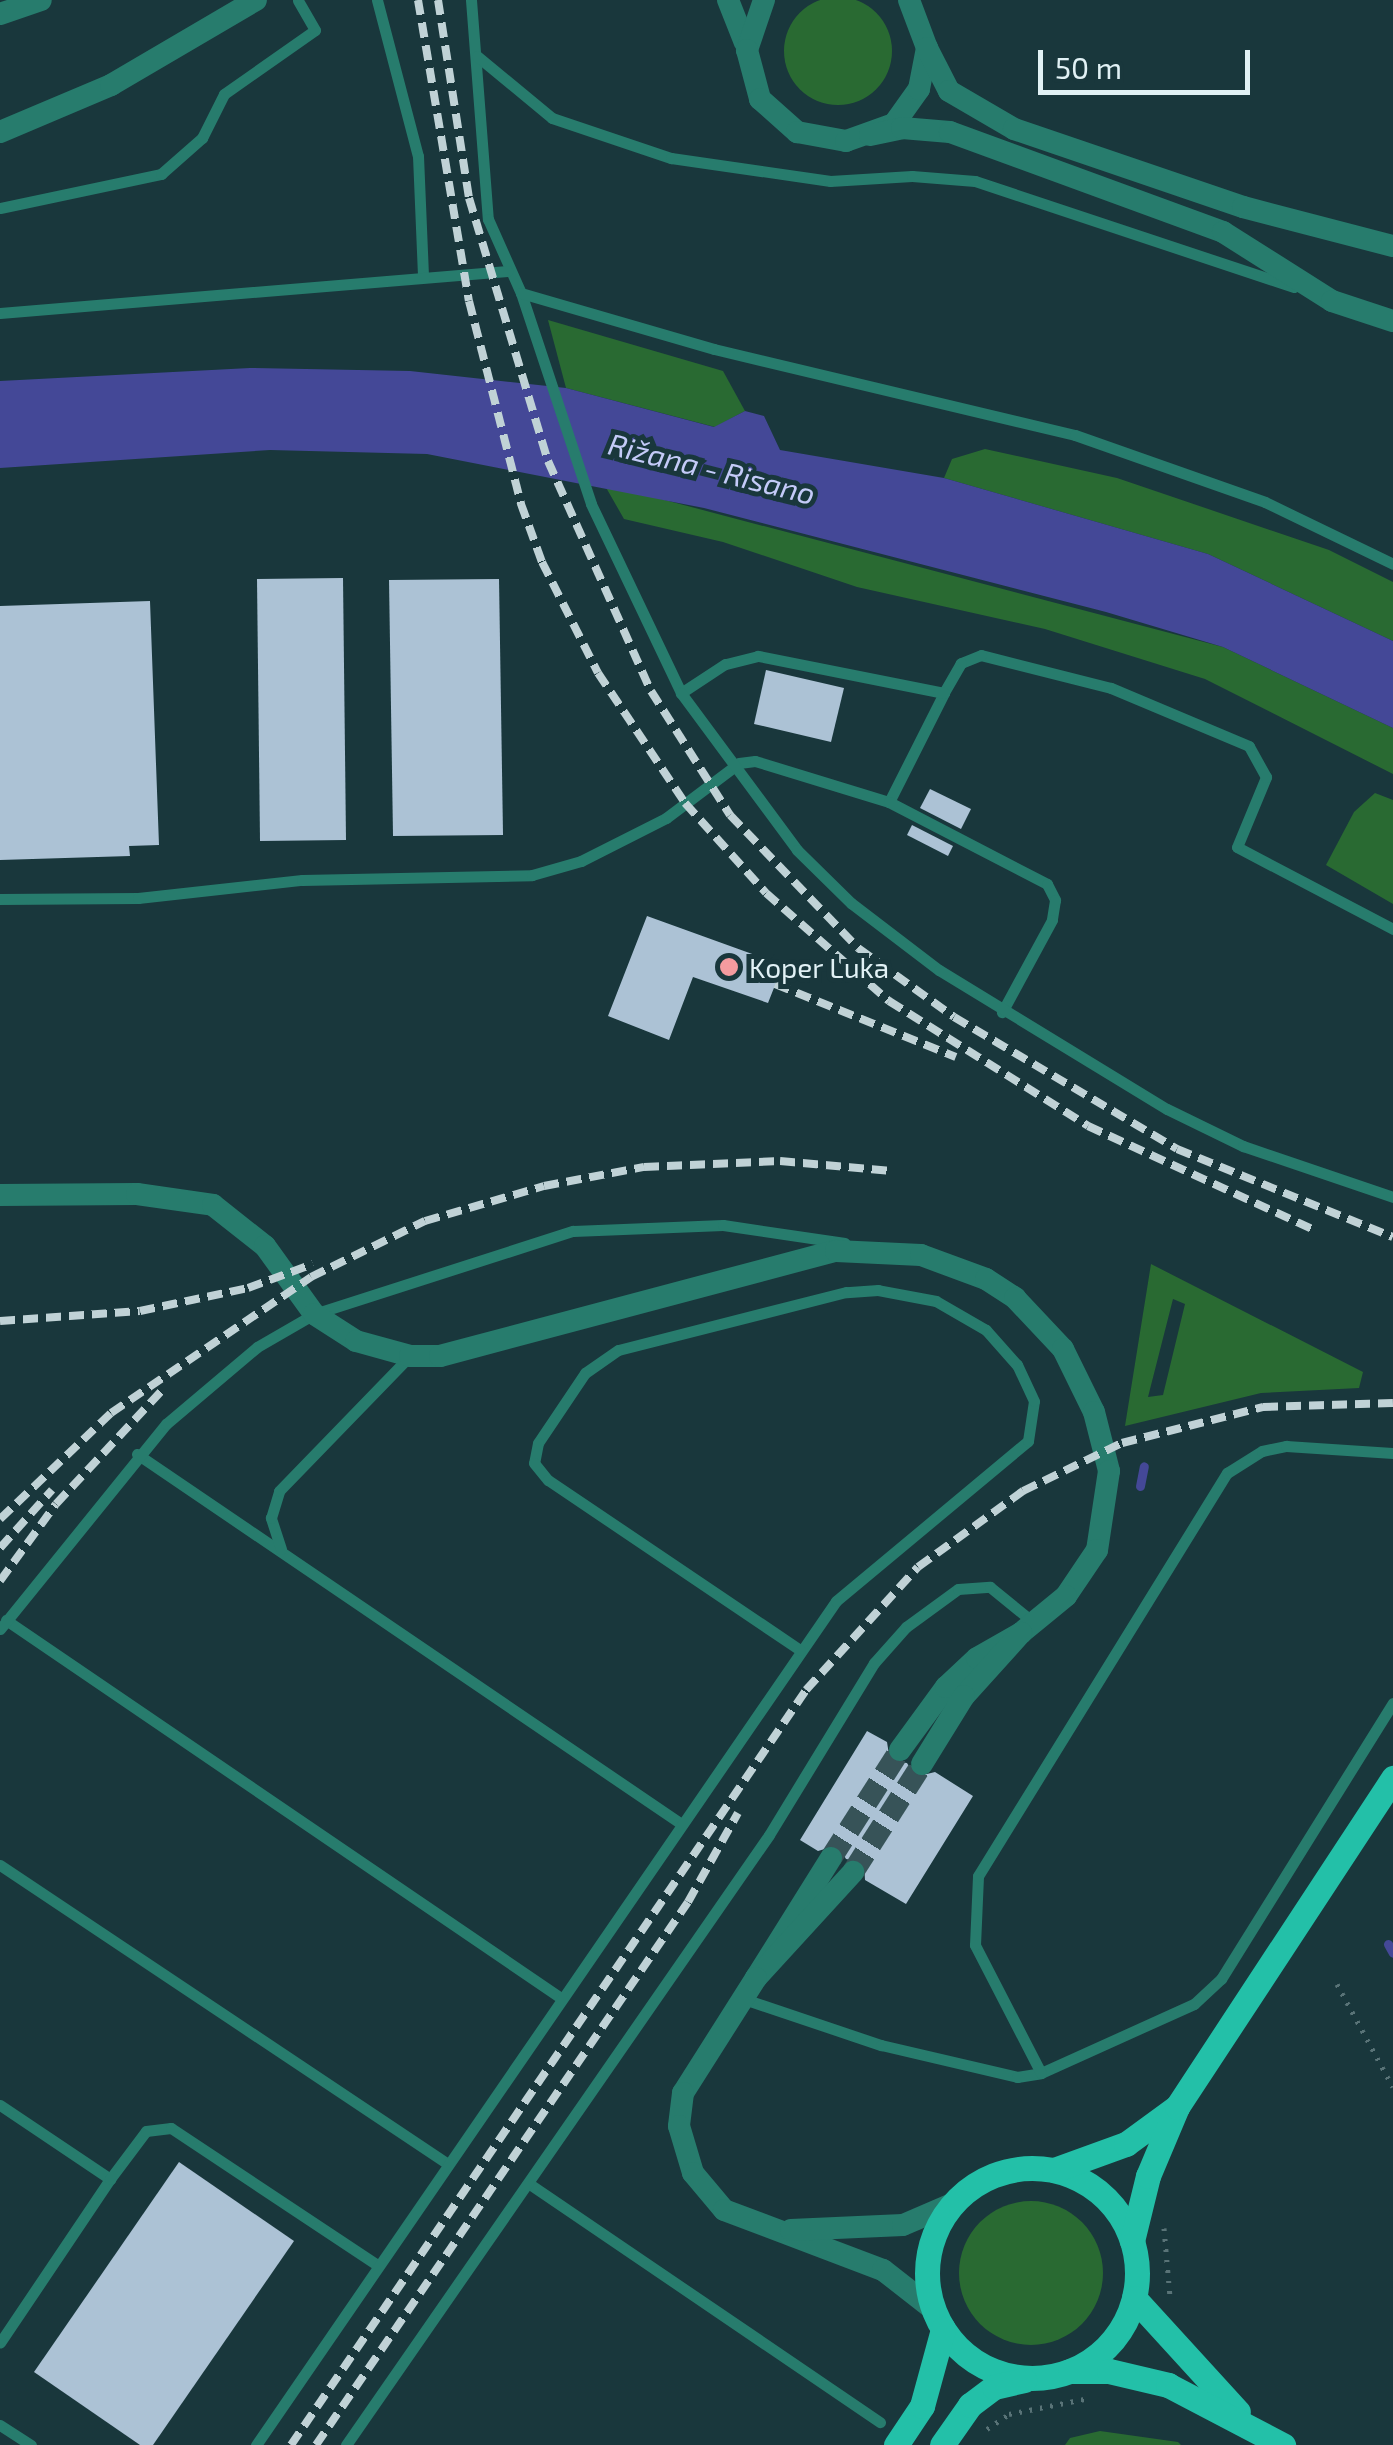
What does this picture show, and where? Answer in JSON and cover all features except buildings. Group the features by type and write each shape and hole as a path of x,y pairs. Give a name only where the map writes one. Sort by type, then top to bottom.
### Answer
{"main road":[{"path":"1068,2372 1110,2343 1134,2298 1132,2241 1148,2176 1177,2108 1393,1778"},
{"path":"896,2445 922,2406 938,2319 931,2243 952,2204 1009,2170 1054,2170 1126,2144 1177,2108"},
{"path":"1054,2170 1102,2195 1132,2241"},
{"path":"1134,2298 1245,2420"},
{"path":"938,2319 982,2366 1034,2378"},
{"path":"942,2445 970,2405 994,2388 1068,2372 1109,2370 1155,2381 1245,2420 1283,2445"}],"street":[{"path":"0,14 40,0"},
{"path":"0,132 111,85 256,0"},
{"path":"728,0 760,98 797,132 820,140 902,128 950,132 1222,232 1332,300 1393,321"},
{"path":"747,50 764,0"},
{"path":"909,0 927,48 949,90 1014,128 1243,206 1393,246"},
{"path":"870,135 908,108 926,70 927,48"},
{"path":"0,1195 137,1194 213,1206 265,1246 314,1314 356,1341 410,1356 466,1350 798,1258 878,1249 952,1264 1015,1298 1052,1335 1083,1382 1109,1471 1103,1530 1076,1583 1027,1628 964,1696 922,1764"},
{"path":"900,1750 946,1686 977,1658 1027,1628"},
{"path":"831,1858 683,2094 683,2152 706,2194 724,2210 883,2270 938,2319"},
{"path":"756,1978 853,1872"},
{"path":"782,2230 903,2225 952,2204"}],"lane":[{"path":"0,208 162,174 202,138 224,94 315,30 298,0"},
{"path":"376,0 418,156 423,275"},
{"path":"471,0 488,219 507,272 521,292 592,504 680,693 732,768 798,850 851,903 1002,1012 1243,1146 1393,1197"},
{"path":"477,56 552,118 671,158 830,181 912,176 975,181 1332,300"},
{"path":"0,313 328,289 423,275 507,272"},
{"path":"521,292 714,349 1075,436 1266,502 1393,564"},
{"path":"680,693 726,664 758,656 944,693"},
{"path":"890,802 962,663 992,656 1111,688 1249,746 1266,777 1237,848 1393,929"},
{"path":"0,899 138,898 302,880 532,875 581,860 666,818 732,768 764,762 890,802 1039,877 1052,891 1052,920 1002,1012"},
{"path":"562,1998 3,1625 137,1454 257,1347 314,1314 542,1238 603,1227 724,1225 878,1249"},
{"path":"256,2445 836,1601 884,1554 1018,1451 1034,1430 1034,1401 1003,1347 936,1301 878,1290 846,1292 618,1350 585,1373 534,1452 548,1480 800,1650"},
{"path":"287,1556 271,1518 278,1491 410,1356"},
{"path":"1041,2073 975,1945 978,1876 1227,1473 1262,1451 1286,1446 1393,1452"},
{"path":"137,1454 680,1823"},
{"path":"346,2445 531,2186 769,1836 874,1663 906,1627 958,1589 990,1588 1027,1628"},
{"path":"741,1998 976,2071 1016,2077 1041,2073 1207,1994 1393,1703"},
{"path":"0,1865 448,2164"},
{"path":"0,2105 110,2179"},
{"path":"0,2343 146,2132 171,2128 377,2265"},
{"path":"531,2186 880,2422"},
{"path":"0,2425 31,2445"}],"path":[{"path":"1337,1984 1393,2087"},
{"path":"1165,2210 1169,2294 1177,2312"},
{"path":"977,2436 1009,2414 1094,2396"}],"green space":[{"path":"838,-3 859,1 876,13 888,30 892,51 888,72 876,89 859,101 838,105 817,101 800,89 788,72 784,51 788,30 800,13 817,1"},
{"path":"548,320 723,371 745,411 715,427 566,388"},
{"path":"985,449 1117,478 1329,550 1393,582 1393,641 1208,554 944,478 952,459"},
{"path":"604,484 1223,647 1393,728 1393,774 1205,679 1045,629 857,587 723,542 624,519"},
{"path":"1375,793 1393,800 1393,904 1326,865 1354,812"},
{"path":"1151,1264 1363,1372 1359,1388 1261,1393 1125,1426","holes":["1173,1299 1185,1304 1163,1395 1148,1397"]},
{"path":"1031,2201 1059,2206 1082,2222 1098,2245 1103,2273 1098,2301 1082,2324 1059,2340 1031,2345 1003,2340 980,2324 964,2301 959,2273 964,2245 980,2222 1003,2206"},
{"path":"1100,2431 1181,2445 1065,2445 1070,2438"}],"water":[{"name":"Rižana - Risano","path":"250,368 410,371 566,388 714,427 745,411 764,416 780,450 944,478 1208,554 1393,641 1393,728 1223,647 1106,612 704,508 427,454 270,450 0,468 0,381"}],"waterway":[{"path":"1140,1486 1144,1466"},
{"path":"1388,1944 1393,1953"}],"tunnel":[{"path":"831,1858 900,1750"},
{"path":"853,1872 922,1764"}],"railway":[{"path":"418,0 469,301 521,504 542,562 598,673 685,803 766,893 889,1001 1088,1126 1312,1229"},
{"path":"438,0 469,198 548,461 651,691 730,815 858,948 954,1017 1177,1149 1393,1237"},
{"path":"775,984 956,1057"},
{"path":"0,1519 111,1413 311,1277 425,1221 544,1186 644,1167 780,1161 892,1171"},
{"path":"0,1321 140,1311 248,1288 313,1264"},
{"path":"0,1581 56,1504 165,1387"},
{"path":"291,2445 806,1690 918,1567 1023,1491 1122,1443 1263,1407 1393,1403"},
{"path":"0,1548 52,1490"},
{"path":"316,2445 688,1902 738,1813"}],"place":[{"name":"Koper Luka","path":"729,967"}]}
